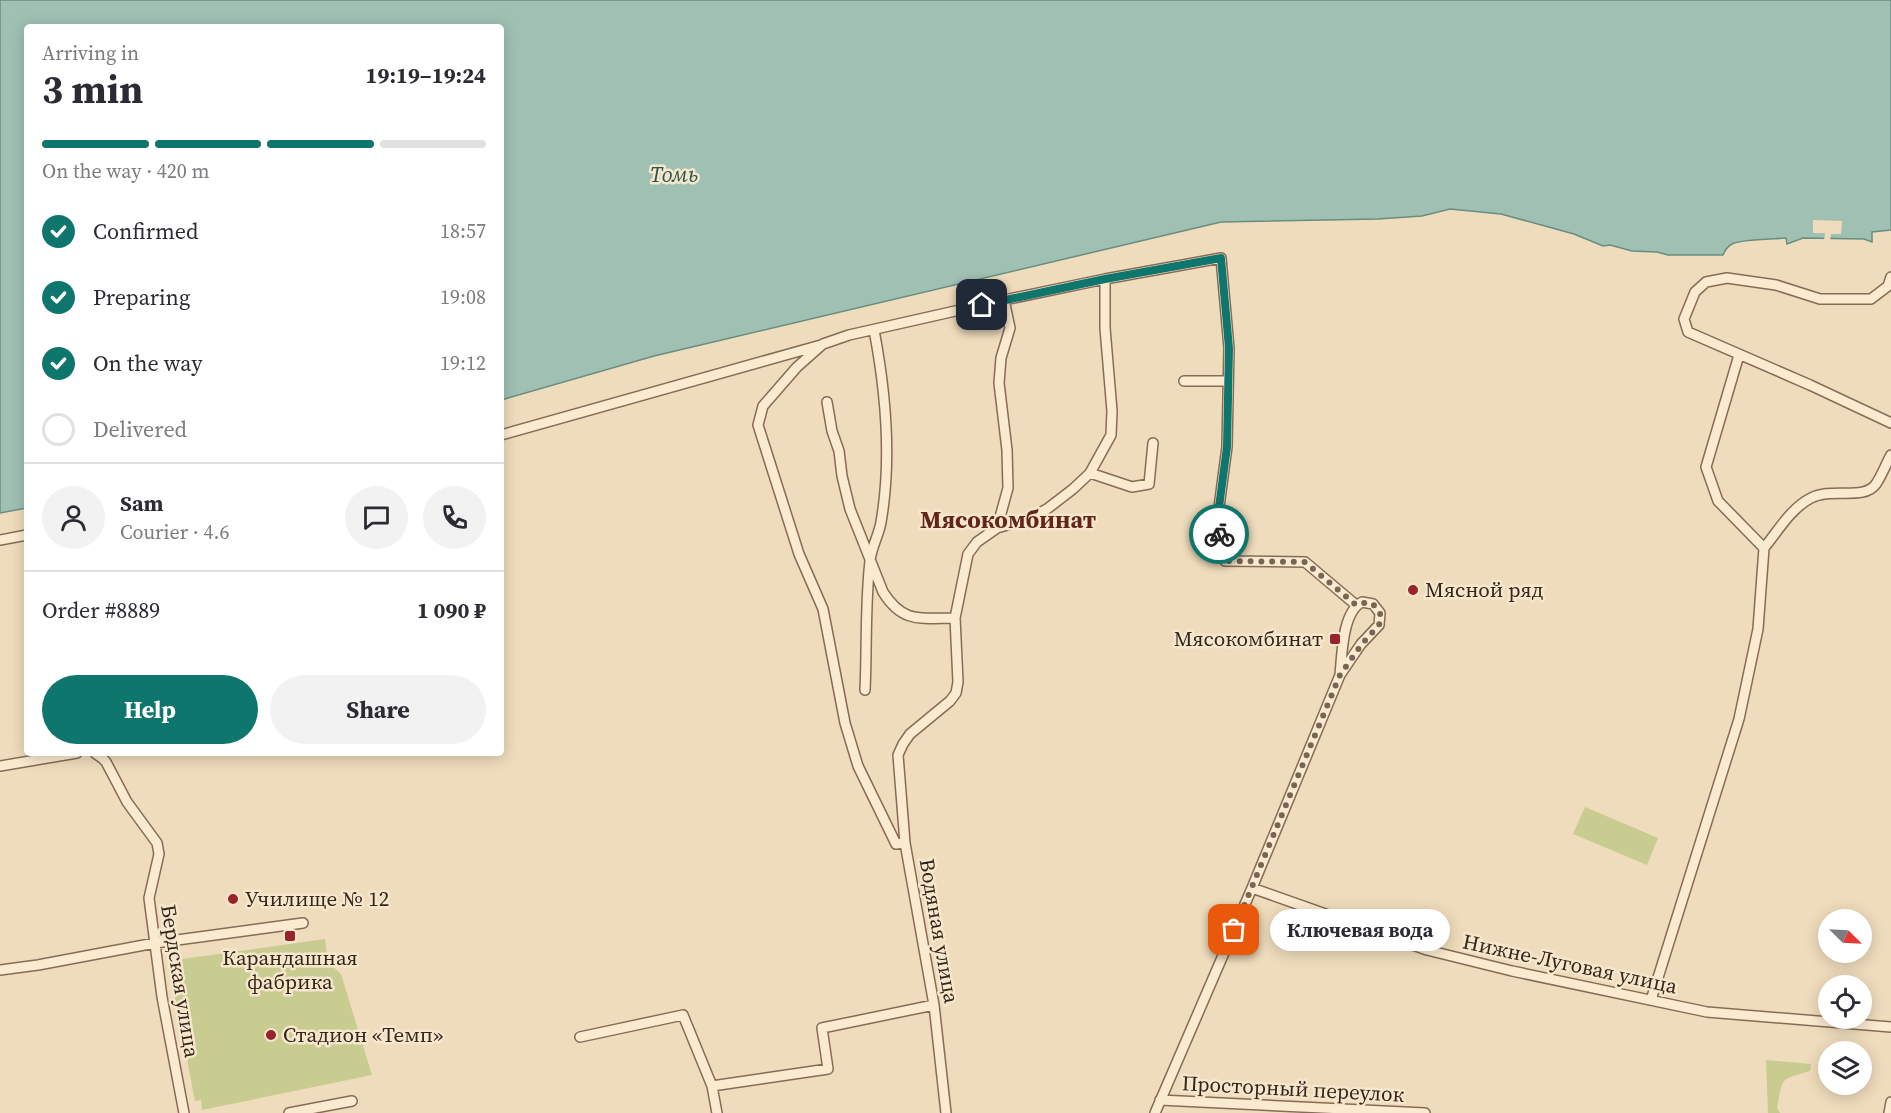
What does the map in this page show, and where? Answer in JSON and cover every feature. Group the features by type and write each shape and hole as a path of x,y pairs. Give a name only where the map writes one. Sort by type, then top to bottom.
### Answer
{"street":[{"path":"504,434 849,335 1105,279 1221,258 1229,348 1227,447 1219,507 1219,549 1225,561 1305,562 1356,605"},
{"path":"1891,277 1888,286 1871,299 1820,299 1776,285 1727,278 1706,282 1695,292 1684,318 1688,332 1891,423"},
{"path":"827,402 849,509 890,604 899,613 914,618 955,618 969,554 977,542 997,528 1028,519 1047,509 1073,489 1090,473 1108,440 1112,428 1105,328 1105,279"},
{"path":"997,528 1008,488 1007,450 999,383 1001,358 1010,328 1004,300"},
{"path":"866,690 870,559 881,524 886,475 885,413 881,365 874,330"},
{"path":"823,344 797,367 763,406 758,425 799,554 823,609 845,723 858,766 896,844 905,843"},
{"path":"1739,355 1707,466 1718,501 1764,548"},
{"path":"1184,381 1228,381"},
{"path":"1090,473 1132,487 1149,484 1153,443"},
{"path":"1651,1000 1739,719 1758,629 1764,548 1799,505 1812,497 1828,492 1868,492 1876,484 1891,455"},
{"path":"0,540 24,536"},
{"path":"1155,1113 1252,888 1340,675 1379,625 1380,613 1373,604 1368,602 1356,605 1353,609 1344,640 1340,675"},
{"name":"Водяная улица","path":"946,1113 934,1005 905,843 898,755 910,734 951,701 956,693 958,682 955,618"},
{"path":"0,766 59,756"},
{"name":"Бердская улица","path":"99,756 106,762 127,802 157,843 159,854 149,898 162,997 184,1113"},
{"name":"Нижне-Луговая улица","path":"1252,888 1427,950 1512,971 1707,1012 1891,1027"},
{"path":"0,970 155,943 303,923"},
{"path":"712,1086 828,1069 822,1028 934,1005"},
{"path":"580,1037 683,1015 712,1086 717,1113"},
{"path":"289,1113 352,1101"},
{"name":"Просторный переулок","path":"1160,1101 1425,1113"},
{"path":"1889,1113 1891,1102"}],"green space":[{"path":"1585,807 1658,838 1647,865 1573,834"},
{"name":"Стадион «Темп»","path":"325,939 328,962 341,974 372,1075 202,1110 201,1100 195,1101 168,961"},
{"path":"1766,1060 1811,1064 1810,1071 1784,1081 1777,1108 1780,1113 1768,1113"}],"water":[{"name":"Томь","path":"0,0 1891,0 1891,230 1872,232 1872,242 1864,239 1803,238 1787,244 1786,238 1736,242 1727,248 1723,255 1668,255 1632,251 1610,245 1603,246 1574,234 1501,214 1450,209 1422,216 1378,219 1221,222 654,356 504,399 504,24 24,24 24,509 0,513"}],"pier":[{"path":"1813,220 1842,221 1841,234 1831,234 1830,241 1824,241 1825,233 1813,233"}],"way so far":[{"path":"1219,534 1219,549 1225,561 1305,562 1356,605 1362,602 1373,604 1378,608 1381,619 1379,625 1368,636 1340,675 1234,930"}],"place":[{"name":"Мясной ряд","path":"1413,590"},
{"name":"Мясокомбинат","path":"1335,639"},
{"name":"Училище № 12","path":"233,899"},
{"name":"Ключевая вода","path":"1234,930"},
{"name":"Карандашная фабрика","path":"290,936"},
{"name":"Стадион «Темп»","path":"271,1035"}],"district":[{"name":"Мясокомбинат","path":"1008,520"}],"route":[{"path":"982,305 1221,258 1229,348 1227,447 1219,507 1219,534"}]}
